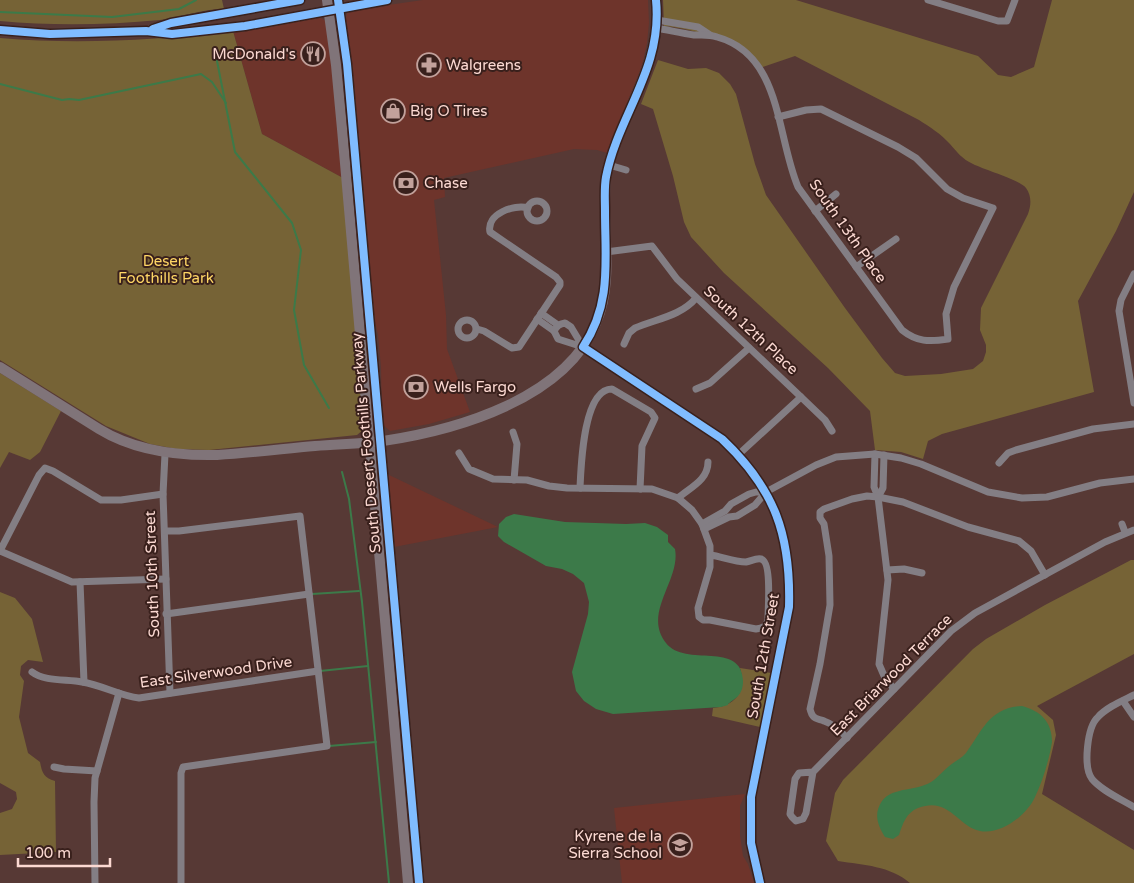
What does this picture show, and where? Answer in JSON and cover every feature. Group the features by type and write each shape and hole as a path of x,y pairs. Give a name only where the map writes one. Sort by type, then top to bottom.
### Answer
{"street":[{"path":"146,31 171,23 300,0"},
{"name":"South Desert Foothills Parkway","path":"326,0 329,12 342,129 408,883"},
{"path":"0,30 50,34 146,31 172,34 245,26 329,12 339,5 387,0"},
{"path":"0,367 105,433 131,444 165,454 217,456 380,441 424,434 490,412 535,392 564,370 583,347 597,323 605,291 606,179 614,149 651,58 656,24 656,0"},
{"path":"928,0 998,21 1007,21 1015,0"},
{"path":"245,26 251,18 280,4"},
{"name":"South Desert Foothills Parkway","path":"339,5 347,64 419,883"},
{"name":"South 13th Place","path":"656,24 698,27 710,35 738,46 757,63 768,83 792,171 798,188 902,330 912,338 938,341 948,339 946,314 949,300 993,208 963,198 947,189 916,158 898,147 821,109 806,110 778,118"},
{"path":"609,165 626,170"},
{"path":"815,211 836,194"},
{"path":"477,329 484,331 508,346 516,348 560,282 556,277 492,235 489,229 501,212 522,206 528,208"},
{"path":"856,267 896,239"},
{"name":"South 12th Place","path":"606,252 652,246 677,279 802,396 832,431"},
{"path":"1134,274 1119,308 1134,403"},
{"path":"624,344 629,332 634,328 679,312 690,305 696,298"},
{"name":"South 12th Street","path":"539,316 556,328"},
{"name":"South 12th Street","path":"556,328 565,323 571,327 583,347"},
{"name":"South 12th Street","path":"556,328 556,337 561,341 583,347 722,439 738,455 766,492 776,514 785,542 790,580 789,607 751,797 751,843 760,883"},
{"path":"696,389 710,383 749,348"},
{"path":"580,488 582,444 586,426 598,398 606,389 612,389 650,412 655,418 642,446 640,489"},
{"path":"738,455 802,396"},
{"path":"999,464 1008,453 1016,450 1096,428 1134,424"},
{"path":"513,432 517,444 514,480"},
{"path":"459,453 469,469 493,479 527,480 549,486 580,488 652,489 678,498 692,510 703,526 710,546 711,556 698,608 699,617 703,620 756,629 762,628 767,624 768,619 768,574 767,565 764,560 760,558 746,562 711,556"},
{"name":"South 10th Street","path":"165,454 163,494 170,693"},
{"path":"875,454 874,487 878,497 887,570 887,596 879,664 885,678 894,689"},
{"path":"878,497 883,488 884,455"},
{"path":"703,526 725,511 731,504 756,492 766,492 816,465 836,457 884,455 921,464 988,492 1022,498 1047,497 1109,481 1134,479"},
{"path":"678,498 702,480 708,471 708,462"},
{"path":"163,494 121,500 101,500 45,468 39,475 0,551 72,582 166,579"},
{"path":"874,478 883,478"},
{"path":"703,526 737,516 761,500 766,492"},
{"path":"847,738 831,724 811,715 810,709 830,605 829,556 824,524 820,518 820,512 824,508 852,498 878,497 903,502 968,527 1024,544 1031,551 1045,575"},
{"path":"739,500 745,511"},
{"path":"165,531 179,531 300,516 327,746 183,768 180,773 181,883"},
{"path":"1122,524 1125,532"},
{"name":"East Briarwood Terrace","path":"813,772 798,773 795,779 790,814 796,820 803,819 806,813 813,772 962,622 975,613 1105,542 1125,532 1134,530"},
{"path":"887,570 904,569 922,573"},
{"path":"80,582 84,682"},
{"path":"166,614 310,594"},
{"name":"East Silverwood Drive","path":"32,672 36,676 44,678 84,682 130,697 139,698 318,671"},
{"path":"95,883 94,802 97,771 119,693"},
{"path":"1134,695 1097,717 1093,723 1088,767 1090,776 1098,784 1134,806"},
{"path":"1123,701 1134,717"},
{"path":"54,767 97,771"},
{"path":"398,775 409,773"}],"shaded area":[{"path":"423,0 648,0 649,23 642,66 607,153 597,150 574,149 444,178 445,197 434,200 446,315 447,349 470,412 429,424 390,431 382,424 381,367 378,334 374,319 345,20 347,13 353,10"},
{"path":"319,17 326,21 328,25 343,178 262,134 233,31"},
{"path":"387,474 498,527 394,547"},
{"path":"514,514 565,522 645,523 657,527 668,535 668,542 675,549 675,561 673,573 660,608 658,620 660,632 666,643 675,650 686,654 733,661 740,669 743,681 742,690 738,696 728,705 721,707 613,714 596,709 584,701 576,691 572,672 588,614 589,602 584,583 573,574 562,569 546,566 504,542 498,536 499,524 506,517"},
{"path":"1022,706 1035,711 1044,718 1050,729 1052,742 1038,790 1031,804 1020,817 1005,827 996,830 980,831 965,824 945,809 929,805 914,810 908,816 899,835 893,839 885,837 880,829 877,815 879,806 887,796 928,784 934,780 966,753 982,729 994,716 1002,711"},
{"name":"Kyrene de la Sierra School","path":"745,794 740,806 740,835 743,856 748,864 754,883 622,883 614,808"}],"green space":[{"path":"0,0 222,0 224,9 140,22 40,24 0,21"},
{"path":"663,0 796,0 978,56 998,75 1011,77 1034,67 1052,0 1134,0 1134,192 1116,231 1078,301 1094,392 942,434 928,441 923,459 901,452 875,450 870,411 828,368 724,273 691,237 684,222 673,176 653,109 641,104 658,60 688,69 706,68 719,73 730,84 736,94 755,164 766,195 845,308 895,373 905,376 941,374 973,369 983,361 986,345 980,330 981,308 1028,214 1030,201 1028,191 1017,182 966,160 943,137 919,120 795,56 760,68 752,59 716,39 689,30 664,26"},
{"name":"Desert Foothills Park","path":"233,31 262,134 343,178 364,429 357,435 209,450 177,449 150,444 106,426 0,360 0,38 88,41 175,37"},
{"path":"0,373 61,411 40,452 30,460 9,452 0,468"},
{"path":"1134,560 1134,654 1037,706 1053,720 1056,735 1042,794 1134,850 1134,883 910,883 902,877 885,870 867,865 838,861 826,841 835,793 843,780 973,649 986,639 1045,605"},
{"path":"0,592 15,598 32,619 43,662 28,660 21,666 20,675 24,681 19,717 28,753 40,762 46,777 55,781 56,852 0,855 0,813 12,809 17,799 16,792 0,783"},
{"path":"740,668 771,673 760,727 712,716 713,708 728,704 738,696 742,684"}],"waterway":[{"path":"0,12 112,17 179,9 196,0"},
{"path":"216,56 235,152 292,223 301,250 294,310 304,365 329,408"},
{"path":"0,84 62,100 79,100 201,74 212,82 226,103"},
{"path":"342,472 349,499 362,602 389,883"},
{"path":"312,594 359,591"},
{"path":"320,671 368,666"},
{"path":"329,746 376,742"}],"cycle path":[{"path":"153,29 171,23 300,0"},
{"path":"338,0 347,64 419,883"},
{"path":"0,30 50,34 146,31 172,34 245,26 387,0"},
{"path":"656,0 656,25 653,48 638,91 612,154 606,177 606,264 603,298 599,314 583,347 722,439 755,476 767,495 783,535 787,557 789,607 751,797 751,843 760,883"}],"place":[{"name":"McDonald's","path":"313,54"},
{"name":"Walgreens","path":"429,65"},
{"name":"Big O Tires","path":"393,111"},
{"name":"Chase","path":"406,183"},
{"name":"Wells Fargo","path":"416,387"},
{"name":"Kyrene de la Sierra School","path":"680,845"}]}
